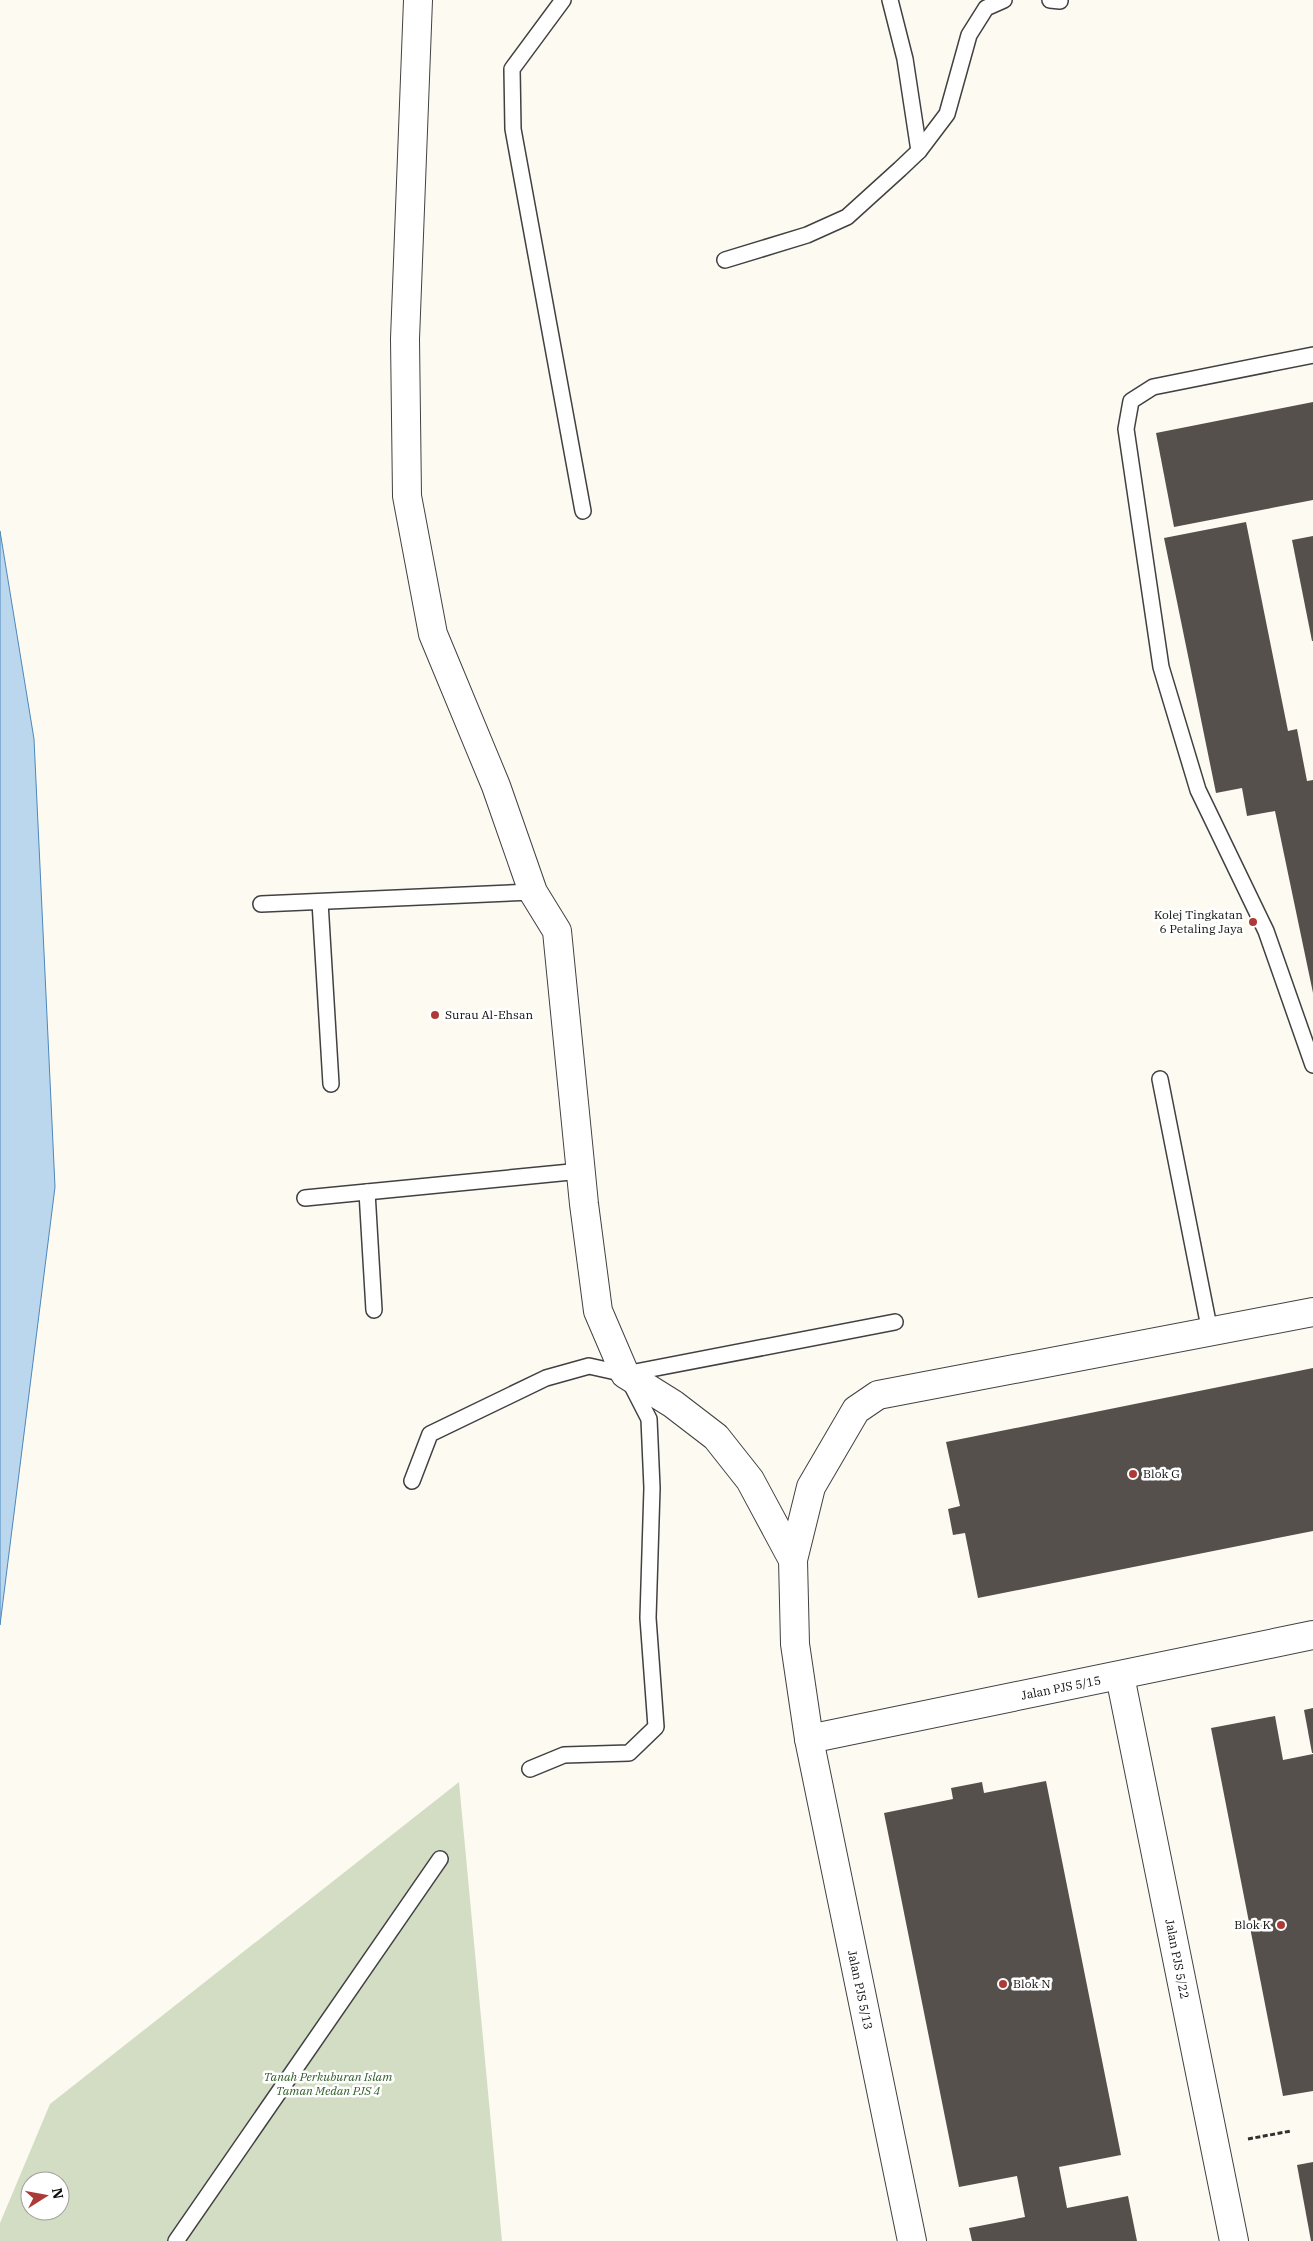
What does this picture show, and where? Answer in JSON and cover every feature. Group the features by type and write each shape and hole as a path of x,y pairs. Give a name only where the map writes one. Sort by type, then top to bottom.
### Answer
{"street":[{"path":"418,0 405,339 407,496 434,634 496,786 533,892 557,931 581,1170 598,1311 626,1374 673,1404 716,1437 750,1480 792,1560"},
{"path":"792,1560 811,1487 856,1410 878,1395 1313,1312"},
{"name":"Jalan PJS 5/13","path":"792,1560 794,1644 809,1739 912,2241"},
{"name":"Jalan PJS 5/15","path":"809,1739 1313,1635"},
{"name":"Jalan PJS 5/22","path":"1120,1676 1234,2241"}],"lane":[{"path":"562,0 512,69 513,129 583,511"},
{"path":"890,0 905,59 919,151"},
{"path":"725,260 807,234 847,217 919,151 947,114 969,35 986,8 1004,0"},
{"path":"1313,355 1153,388 1131,401 1126,429 1161,667 1198,790 1266,931 1313,1066"},
{"path":"261,904 533,892"},
{"path":"320,902 331,1084"},
{"path":"1160,1079 1210,1332"},
{"path":"304,1198 581,1170"},
{"path":"367,1192 374,1310"},
{"path":"412,1481 430,1434 546,1378 589,1366 626,1374 895,1322"},
{"path":"530,1769 564,1755 629,1753 656,1727 648,1618 652,1488 649,1419 626,1374"},
{"path":"176,2241 440,1859"}],"path":[{"path":"1216,2146 1291,2131"}],"green space":[{"name":"Tanah Perkuburan Islam Taman Medan PJS 4","path":"459,1782 502,2241 0,2241 0,2223 20,2175 20,2221 70,2221 70,2171 22,2171 50,2104"}],"water":[{"path":"0,531 34,739 55,1187 0,1625"}],"building":[{"path":"1313,402 1313,500 1174,527 1156,433"},
{"path":"1246,522 1288,731 1297,729 1307,781 1313,780 1313,993 1275,811 1247,816 1242,788 1216,793 1164,538"},
{"path":"1313,536 1313,641 1312,641 1292,540"},
{"name":"Blok G","path":"1313,1368 1313,1531 978,1598 965,1533 953,1535 948,1509 960,1506 946,1442"},
{"path":"1313,1708 1313,1753 1312,1753 1304,1710"},
{"name":"Blok K","path":"1275,1716 1283,1760 1313,1754 1313,2091 1283,2096 1211,1728"},
{"name":"Blok N","path":"1046,1781 1121,2155 1059,2167 1067,2208 1128,2196 1137,2241 972,2241 969,2228 1025,2217 1017,2176 959,2187 884,1813 953,1799 951,1788 982,1782 984,1793"},
{"path":"1313,2162 1313,2241 1311,2241 1297,2165"}],"place":[{"name":"Kolej Tingkatan 6 Petaling Jaya","path":"1253,922"},
{"name":"Surau Al-Ehsan","path":"435,1015"},
{"name":"Blok G","path":"1133,1474"},
{"name":"Blok K","path":"1281,1925"},
{"name":"Blok N","path":"1003,1984"}]}
